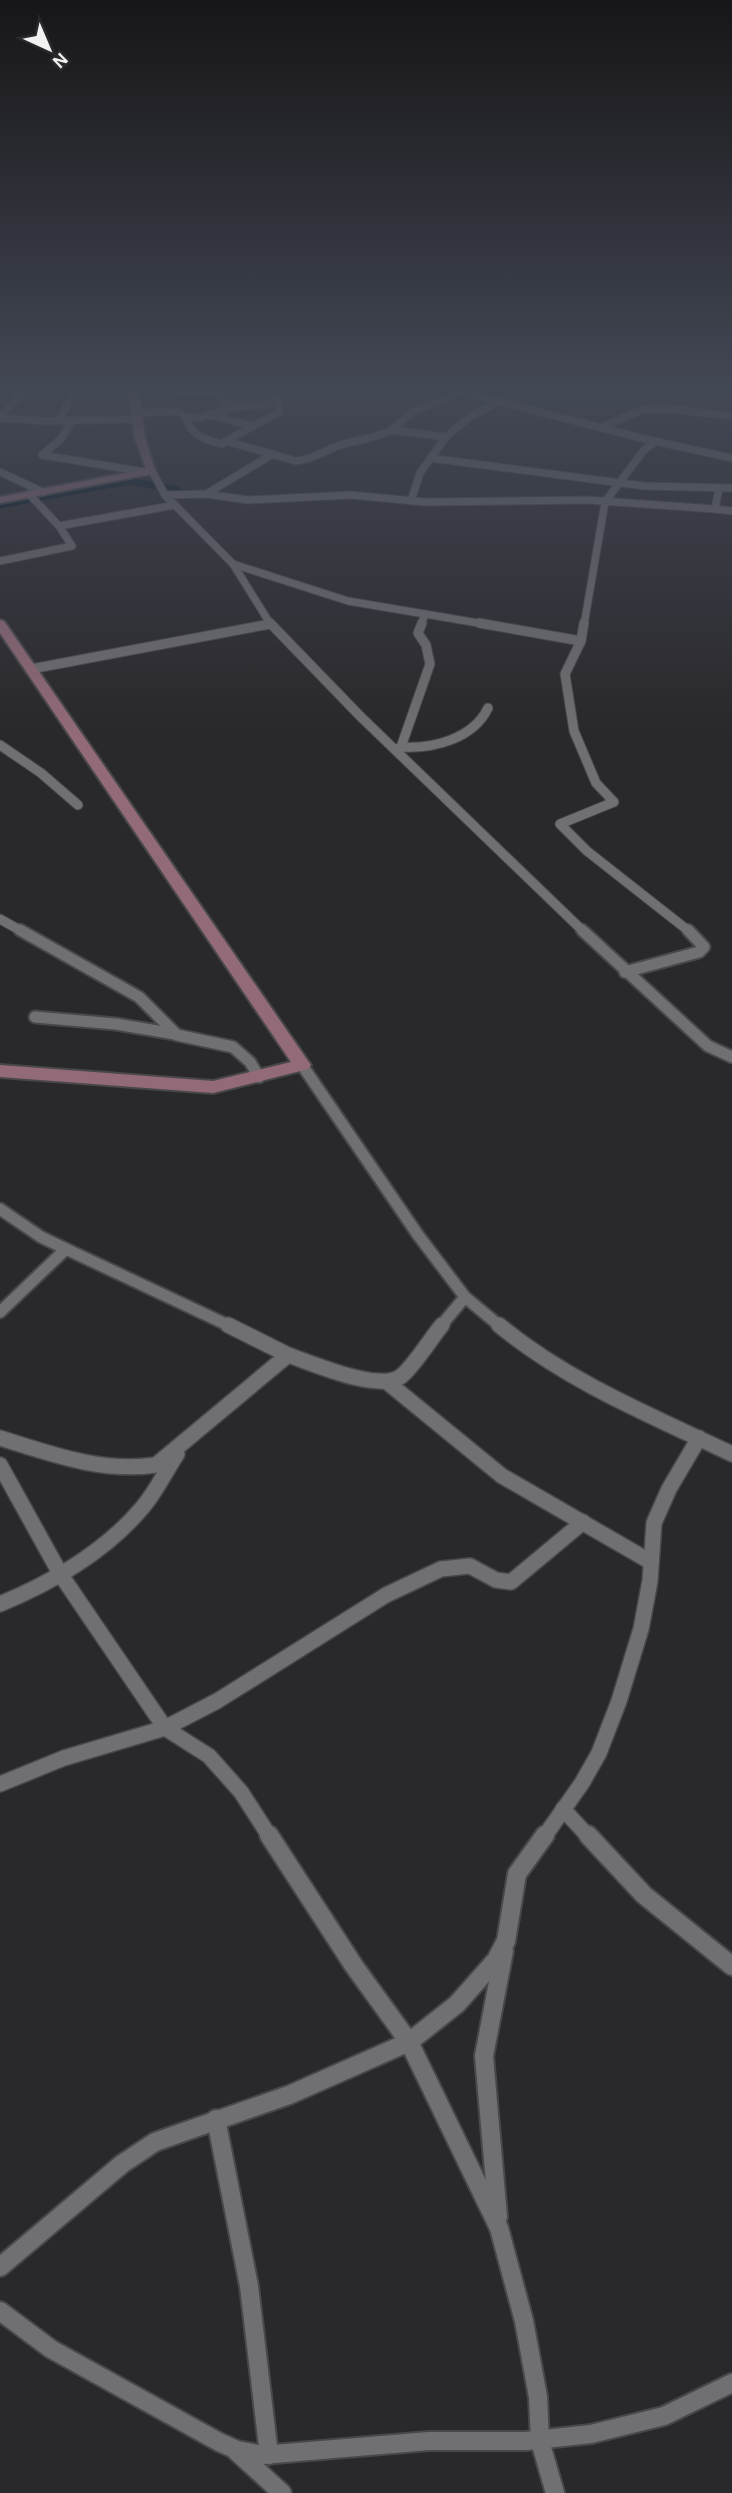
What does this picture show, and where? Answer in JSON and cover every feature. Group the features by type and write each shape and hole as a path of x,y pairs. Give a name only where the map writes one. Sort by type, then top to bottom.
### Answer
{"street":[{"path":"0,561 72,546 59,526 37,502"},
{"path":"173,502 233,564 270,624 625,972 708,1045 732,1058"},
{"path":"605,502 581,641 565,674 574,731 596,783 614,802 560,824 587,851 699,939 704,947 699,952 625,972"},
{"path":"610,502 732,511"},
{"path":"715,509 716,502"},
{"path":"59,526 175,505"},
{"path":"233,564 348,601 581,641"},
{"path":"398,748 430,664 426,645 418,633 425,614"},
{"path":"0,624 418,1235 465,1297 515,1339 574,1378 732,1454"},
{"path":"31,669 270,624"},
{"path":"398,748 424,746 471,730 480,723 488,708"},
{"path":"0,745 41,773 78,805"},
{"path":"0,919 131,992 150,1005 175,1034"},
{"path":"35,1017 116,1024 232,1046 250,1059 259,1077"},
{"path":"0,1071 213,1087 302,1065"},
{"path":"0,1209 41,1237 157,1290 288,1355 371,1380 387,1382 400,1377 465,1297"},
{"path":"0,1312 66,1249"},
{"path":"0,1438 118,1467 142,1469 156,1465 288,1355"},
{"path":"387,1382 502,1476 651,1562"},
{"path":"555,2493 540,2441 533,2367 524,2321 499,2228 484,2056 517,1874 564,1810 599,1753 619,1701 644,1616 652,1534 660,1506 699,1438"},
{"path":"0,1604 61,1575 103,1546 126,1525 153,1493 181,1446"},
{"path":"0,1465 61,1575 165,1728 193,1743 209,1756 241,1791 355,1966 409,2042 499,2228"},
{"path":"0,1784 64,1758 165,1728 217,1701 386,1595 428,1574 452,1566 470,1566 496,1580 511,1582 583,1522"},
{"path":"564,1810 644,1895 732,1966"},
{"path":"0,2267 138,2153 166,2138 289,2095 409,2042 457,2004 488,1969 506,1941"},
{"path":"216,2119 242,2232 262,2373 269,2455"},
{"path":"0,2311 51,2349 236,2451 282,2493"},
{"path":"236,2451 269,2455 394,2443 540,2441 615,2430 662,2419 732,2383"}],"waterway":[{"path":"0,505 14,502"}]}
